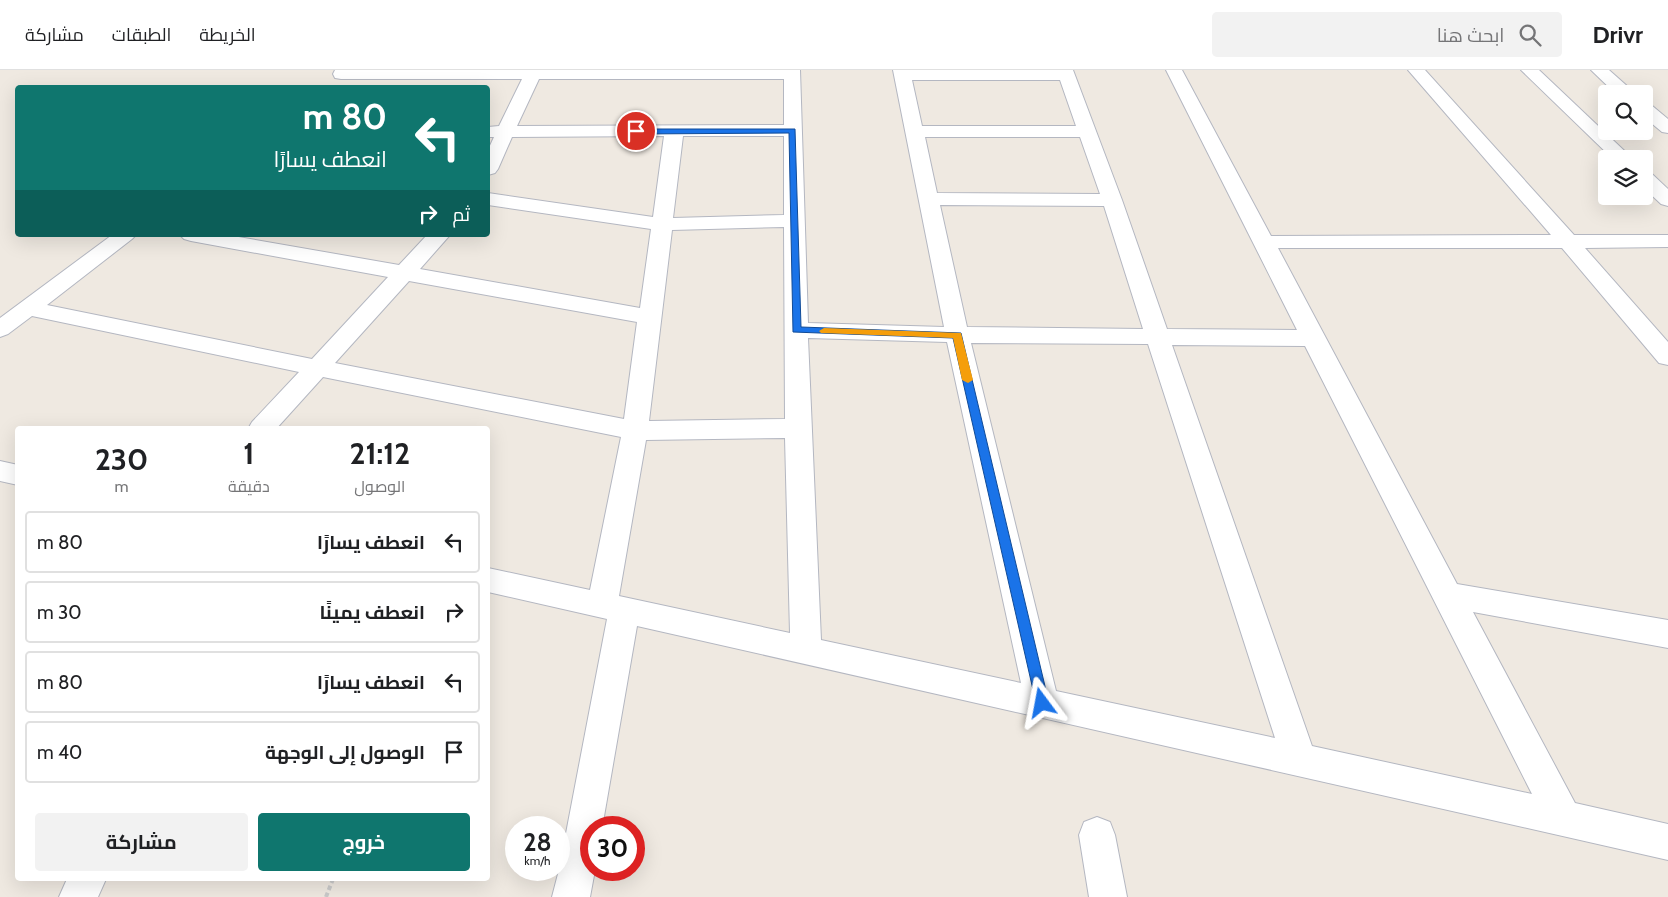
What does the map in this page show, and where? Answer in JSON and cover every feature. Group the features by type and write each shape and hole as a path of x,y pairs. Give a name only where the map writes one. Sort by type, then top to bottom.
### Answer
{"street":[{"path":"1174,70 1445,594 1564,819"},
{"path":"1416,70 1569,242 1668,358"},
{"path":"1529,70 1614,150"},
{"path":"1599,70 1616,85"},
{"path":"490,160 496,132 534,72"},
{"path":"338,76 534,72 792,72 798,428 806,651"},
{"path":"1042,703 957,335 901,72 1066,72 1112,200 1299,760"},
{"path":"1653,116 1668,128"},
{"path":"496,132 793,130"},
{"path":"571,897 613,607 674,131"},
{"path":"914,132 1087,131"},
{"path":"1653,186 1668,200"},
{"path":"490,199 661,224 794,221"},
{"path":"928,199 1112,200"},
{"path":"0,329 122,237"},
{"path":"202,237 649,317"},
{"path":"264,426 437,237"},
{"path":"1263,242 1668,242"},
{"path":"28,308 635,431 798,428"},
{"path":"796,330 957,335 1312,338"},
{"path":"0,471 15,474"},
{"path":"490,580 1668,842"},
{"path":"1445,594 1668,634"},
{"path":"1097,835 1108,897"},
{"path":"78,897 86,881"}],"path":[{"path":"326,897 332,881"}],"slow traffic":[{"path":"824,331 957,335 968,380"}],"route":[{"path":"636,131 793,130 796,330 957,335 1042,703"}]}
